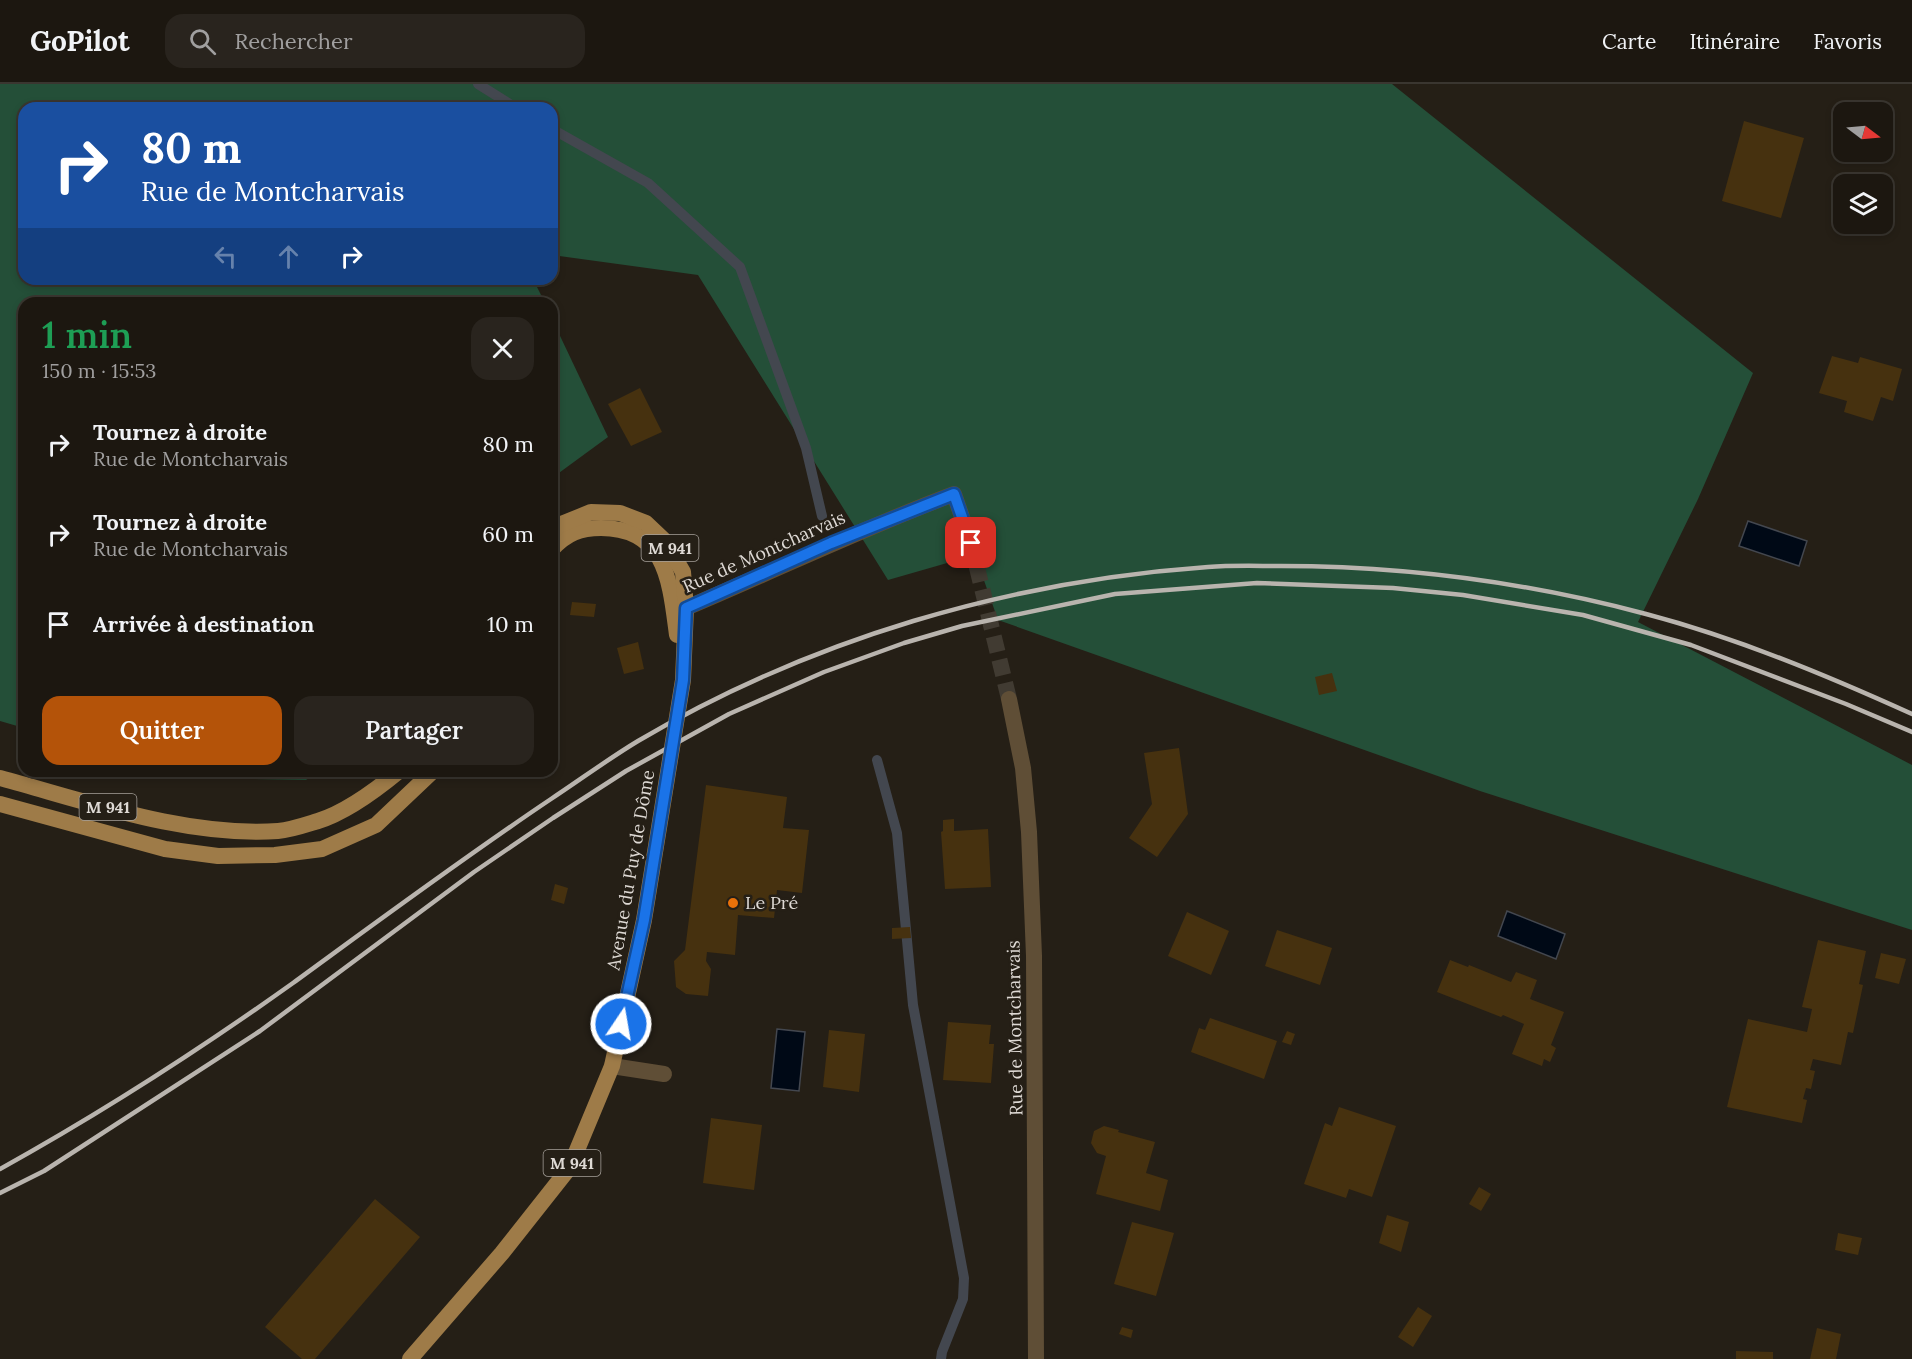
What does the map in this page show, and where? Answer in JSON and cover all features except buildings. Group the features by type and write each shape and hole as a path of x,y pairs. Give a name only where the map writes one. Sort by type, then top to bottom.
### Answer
{"main road":[{"name":"Avenue du Puy de Dôme","path":"410,1359 502,1253 570,1167 612,1066 644,920 683,680 680,609 683,572 665,541 646,523 620,513 591,512 558,526"},
{"name":"Avenue du Puy de Dôme","path":"558,543 564,537 587,528 619,528 644,538 658,555 680,609"},
{"name":"M 941","path":"0,778 154,819 218,831 280,831 320,821 367,796 391,777"},
{"name":"M 941","path":"0,804 165,849 218,856 275,855 322,849 376,825 427,777"}],"street":[{"name":"Rue de Montcharvais","path":"680,609 831,543 954,494 971,543"},
{"name":"Rue de Montcharvais","path":"1009,699 1023,768 1031,877 1036,1070 1036,1359"},
{"path":"612,1066 664,1074"}],"green space":[{"path":"0,84 1392,84 1753,373 1698,499 1638,622 1912,765 1912,930 1480,791 998,620 975,555 888,580 698,275 558,256 558,102 18,102 18,285 536,285 542,297 18,297 18,726 0,721"},
{"path":"558,332 608,437 558,474"},
{"path":"203,777 310,777 306,780"}],"shaded area":[{"path":"1748,521 1807,541 1799,566 1739,546"},
{"path":"1507,911 1565,934 1556,959 1498,936"},
{"path":"777,1029 805,1032 799,1091 771,1088"}],"waterway":[{"path":"478,84 506,102"},
{"path":"558,132 648,183 740,267 806,448 822,516"},
{"path":"877,760 897,833 913,1005 964,1278 963,1299 941,1359"}],"tunnel":[{"path":"971,543 1009,699"}],"railway":[{"path":"0,1169 112,1103 222,1032 486,844 638,741 704,705 772,673 842,645 913,621 986,601 1133,574 1217,566 1373,569 1465,578 1601,603 1714,634 1781,658 1912,714"},
{"path":"0,1193 44,1171 260,1031 474,872 626,771 729,714 824,672 904,643 962,626 1115,594 1257,583 1393,588 1463,595 1583,615 1691,645 1846,704 1912,732"}],"place":[{"name":"Le Pré","path":"733,903"}],"route":[{"path":"621,1024 644,920 683,680 686,608 831,543 954,494 971,543"}]}
